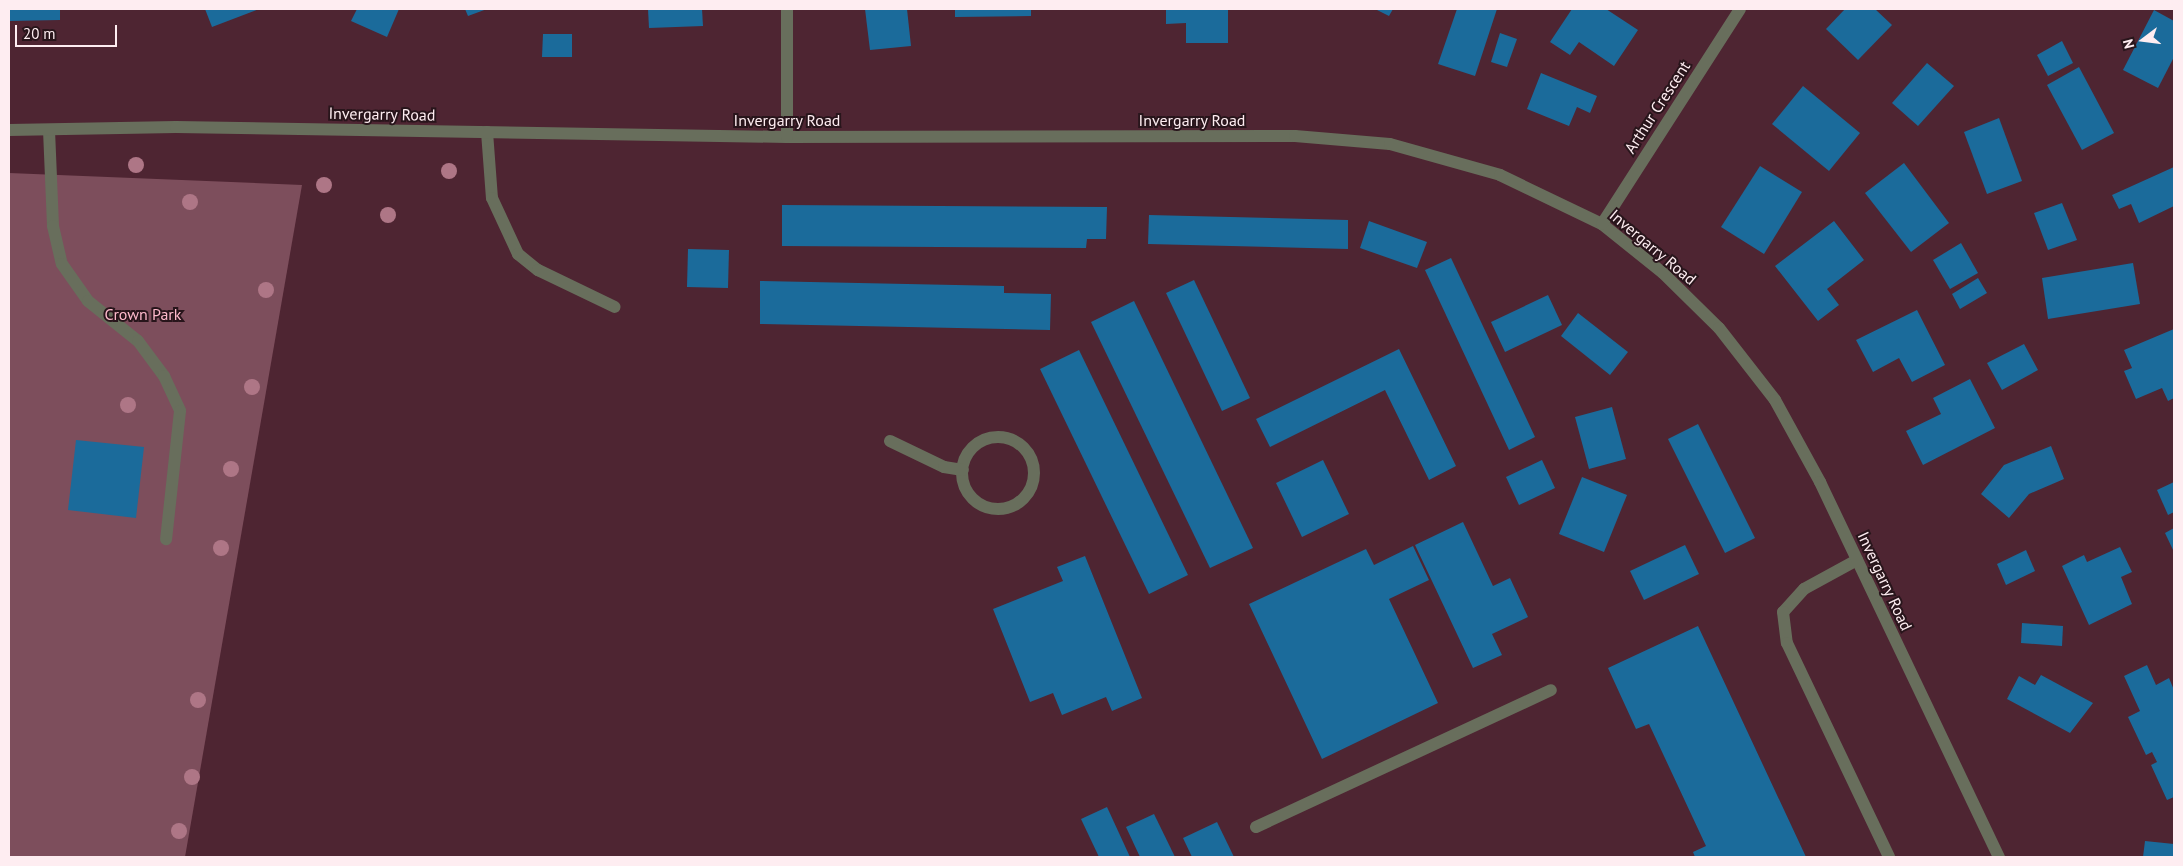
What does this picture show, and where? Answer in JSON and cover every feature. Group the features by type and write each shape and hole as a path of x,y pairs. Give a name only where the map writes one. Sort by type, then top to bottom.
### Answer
{"street":[{"path":"787,137 788,9"},
{"name":"Arthur Crescent","path":"1602,224 1740,9"},
{"name":"Invergarry Road","path":"9,130 176,127 787,137 1295,136 1390,144 1500,176 1602,224 1663,273 1718,328 1775,400 1857,560 1999,857"},
{"path":"49,130 52,226 62,264 88,301 138,342 164,376 180,411 166,539"},
{"path":"487,132 492,198 518,254 538,270 615,307"},
{"path":"1004,438 1025,450 1034,470 1033,483 1020,502 998,510 976,502 964,482 963,470 977,445 1004,438"},
{"path":"890,441 944,467 963,470"},
{"path":"1857,560 1804,588 1783,612 1788,643 1889,857"},
{"path":"1256,827 1551,690"}],"green space":[{"name":"Crown Park","path":"9,173 302,185 185,857 9,857"}],"building":[{"path":"9,9 60,9 60,20 9,21"},
{"path":"205,9 259,9 212,27"},
{"path":"357,9 399,9 387,37 351,21"},
{"path":"465,9 487,9 468,16"},
{"path":"648,9 702,9 703,26 649,28"},
{"path":"865,9 907,9 911,46 870,50"},
{"path":"955,9 1031,9 1031,16 955,17"},
{"path":"1166,9 1228,9 1228,43 1186,43 1186,23 1166,24"},
{"path":"1375,9 1393,9 1389,16"},
{"path":"1457,9 1497,9 1475,76 1438,64"},
{"path":"1572,9 1606,9 1638,30 1614,66 1579,42 1570,55 1550,42"},
{"path":"1845,9 1875,9 1892,25 1858,60 1826,29"},
{"path":"2154,10 2174,21 2174,57 2158,88 2123,70"},
{"path":"1500,33 1517,39 1507,67 1491,62"},
{"path":"543,34 572,34 572,57 542,57"},
{"path":"2062,41 2073,63 2048,76 2037,55"},
{"path":"1927,63 1954,86 1918,126 1892,103"},
{"path":"2079,67 2114,133 2082,150 2047,85"},
{"path":"1541,73 1597,96 1590,113 1577,107 1569,126 1527,109"},
{"path":"1803,86 1860,133 1829,171 1772,124"},
{"path":"1999,118 2022,181 1987,194 1964,132"},
{"path":"1904,163 1949,223 1911,252 1865,193"},
{"path":"1760,166 1802,192 1764,254 1721,227"},
{"path":"2174,167 2174,206 2139,223 2131,204 2119,209 2112,195"},
{"path":"2062,203 2077,240 2048,250 2034,213"},
{"path":"782,205 1107,207 1106,239 1087,239 1086,248 782,246"},
{"path":"1149,215 1348,220 1348,249 1148,244"},
{"path":"1369,221 1427,242 1417,268 1360,248"},
{"path":"1834,221 1864,260 1827,289 1839,305 1818,321 1775,266"},
{"path":"1961,243 1978,273 1950,289 1933,260"},
{"path":"688,249 729,250 728,288 687,287"},
{"path":"1451,258 1535,437 1509,450 1425,270"},
{"path":"2133,263 2140,304 2048,319 2042,278"},
{"path":"1978,278 1987,293 1960,309 1952,294"},
{"path":"1194,280 1250,398 1222,411 1166,293"},
{"path":"760,281 1004,286 1004,293 1051,294 1050,330 760,324"},
{"path":"1548,295 1562,325 1505,352 1491,322"},
{"path":"1134,301 1253,548 1210,568 1091,322"},
{"path":"1917,310 1945,365 1912,382 1899,358 1873,372 1856,340"},
{"path":"1578,313 1628,352 1610,375 1561,336"},
{"path":"2174,329 2174,398 2168,401 2162,388 2136,399 2124,371 2132,368 2124,350"},
{"path":"2024,344 2038,370 2002,390 1987,363"},
{"path":"1399,349 1456,466 1429,480 1385,390 1270,447 1256,419"},
{"path":"1079,350 1188,575 1149,594 1040,369"},
{"path":"1970,379 1995,428 1923,465 1906,431 1941,414 1933,398"},
{"path":"1612,407 1626,459 1589,469 1575,417"},
{"path":"1698,424 1755,538 1725,553 1668,439"},
{"path":"76,440 144,447 136,518 68,510"},
{"path":"2051,446 2064,479 2029,494 2009,518 1981,494 2004,465"},
{"path":"1323,460 1349,514 1302,537 1276,483"},
{"path":"1542,460 1555,488 1519,505 1506,477"},
{"path":"1582,477 1627,495 1604,552 1559,534"},
{"path":"2174,482 2174,512 2168,515 2157,490"},
{"path":"1463,522 1493,586 1510,578 1528,617 1492,634 1502,655 1473,668 1415,545"},
{"path":"2174,528 2174,552 2165,533"},
{"path":"1685,545 1699,574 1644,600 1630,571"},
{"path":"1413,546 1429,580 1389,599 1438,703 1322,759 1249,604 1366,549 1374,565"},
{"path":"2120,547 2132,572 2121,577 2132,604 2089,625 2062,566 2084,555 2087,562"},
{"path":"2026,550 2035,571 2006,585 1997,564"},
{"path":"1085,556 1142,698 1112,711 1106,697 1062,715 1053,693 1030,702 993,609 1063,581 1057,567"},
{"path":"2022,623 2063,626 2062,646 2021,643"},
{"path":"1698,626 1806,857 1695,857 1693,852 1706,846 1649,724 1636,729 1608,668"},
{"path":"2147,665 2156,685 2169,678 2174,690 2174,797 2167,800 2151,765 2157,762 2152,752 2146,755 2128,717 2140,711 2124,676"},
{"path":"2041,675 2093,703 2070,733 2007,699 2019,676 2035,685"},
{"path":"1107,807 1130,857 1099,857 1081,819"},
{"path":"1154,814 1175,857 1140,857 1126,827"},
{"path":"1217,822 1234,857 1192,857 1183,838"},
{"path":"2145,841 2174,844 2174,857 2143,857"}]}
